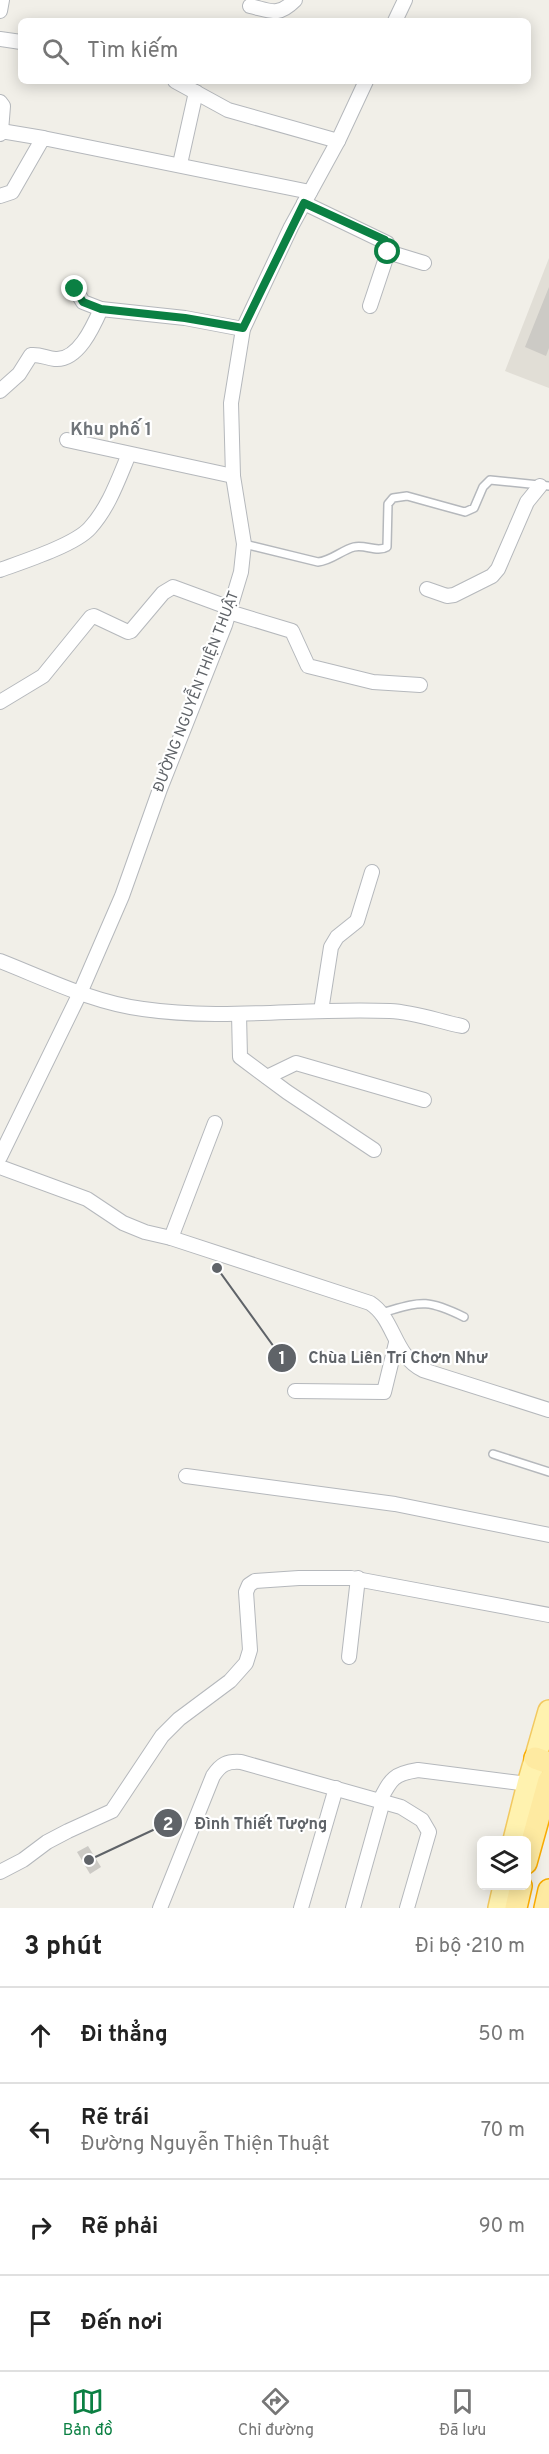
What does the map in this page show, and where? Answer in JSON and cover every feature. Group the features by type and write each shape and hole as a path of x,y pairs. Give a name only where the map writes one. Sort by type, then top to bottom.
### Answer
{"highway":[{"path":"531,1845 549,1780"},
{"path":"516,1908 520,1890"},
{"path":"544,1908 549,1890"}],"main road":[{"path":"515,1836 528,1785 542,1760 549,1711"},
{"path":"499,1908 503,1890"}],"street":[{"path":"0,11 2,0"},
{"path":"250,6 275,12 283,11 295,0"},
{"path":"396,18 405,0"},
{"path":"0,39 18,42"},
{"path":"181,84 237,113 338,141"},
{"name":"ĐƯỜNG NGUYỄN THIỆN THUẬT","path":"0,1157 80,993 122,896 160,789 230,610 241,572 244,544 233,476 231,403 243,328 365,84"},
{"path":"180,164 196,92"},
{"path":"0,102 3,106 1,132 180,164 307,198 385,240 388,252 370,306"},
{"path":"0,196 12,192 43,138"},
{"path":"388,252 424,264"},
{"path":"75,289 83,302 101,309 185,318 243,328"},
{"path":"0,391 20,374 31,355 37,354 56,359 67,357 89,337 101,309"},
{"path":"67,440 233,476"},
{"path":"0,570 70,542 89,530 110,501 129,454"},
{"path":"427,589 447,596 454,595 495,573 527,502 544,486"},
{"path":"0,702 44,676 91,616 128,632 131,631 163,593 173,587 230,610 292,631 308,666 373,682 420,685"},
{"path":"321,1011 331,947 337,937 357,921 372,872"},
{"path":"0,961 80,993 141,1009 221,1015 392,1011 462,1026"},
{"path":"239,1014 240,1057 325,1119 374,1150"},
{"path":"267,1077 296,1063 424,1100"},
{"path":"171,1238 215,1123"},
{"path":"0,1167 87,1199 123,1222 146,1232 359,1298 378,1308 396,1342 412,1365 549,1410"},
{"path":"295,1391 384,1392 396,1342"},
{"path":"186,1476 395,1504 549,1535"},
{"path":"0,1872 23,1860 47,1842 112,1811 162,1736 179,1719 230,1681 246,1663 250,1650 246,1592 249,1585 255,1581 358,1578 549,1615"},
{"path":"350,1657 358,1578"},
{"path":"160,1908 213,1776 221,1765 230,1761 336,1788 415,1814 427,1826 429,1832 407,1908"},
{"path":"353,1908 381,1801 392,1778 404,1772 418,1770 528,1785"},
{"path":"301,1908 336,1788"}],"lane":[{"path":"244,544 318,562 326,561 357,546 383,550 388,545 388,504 393,498 407,496 465,512 474,508 483,487 490,480 544,486"},
{"path":"381,1313 429,1302 464,1317"},
{"path":"493,1454 549,1472"}],"shaded area":[{"path":"549,258 549,388 505,371"}],"building":[{"path":"549,287 549,348 546,356 525,347"},
{"path":"88,1846 101,1867 90,1874 77,1852"}],"place":[{"name":"Chùa Liên Trí Chơn Như","path":"217,1268"},
{"name":"Đình Thiết Tượng","path":"89,1860"}],"district":[{"name":"Khu phố 1","path":"111,430"}],"route":[{"path":"75,289 83,302 101,309 185,318 243,328 304,203 385,240 388,252"}]}
